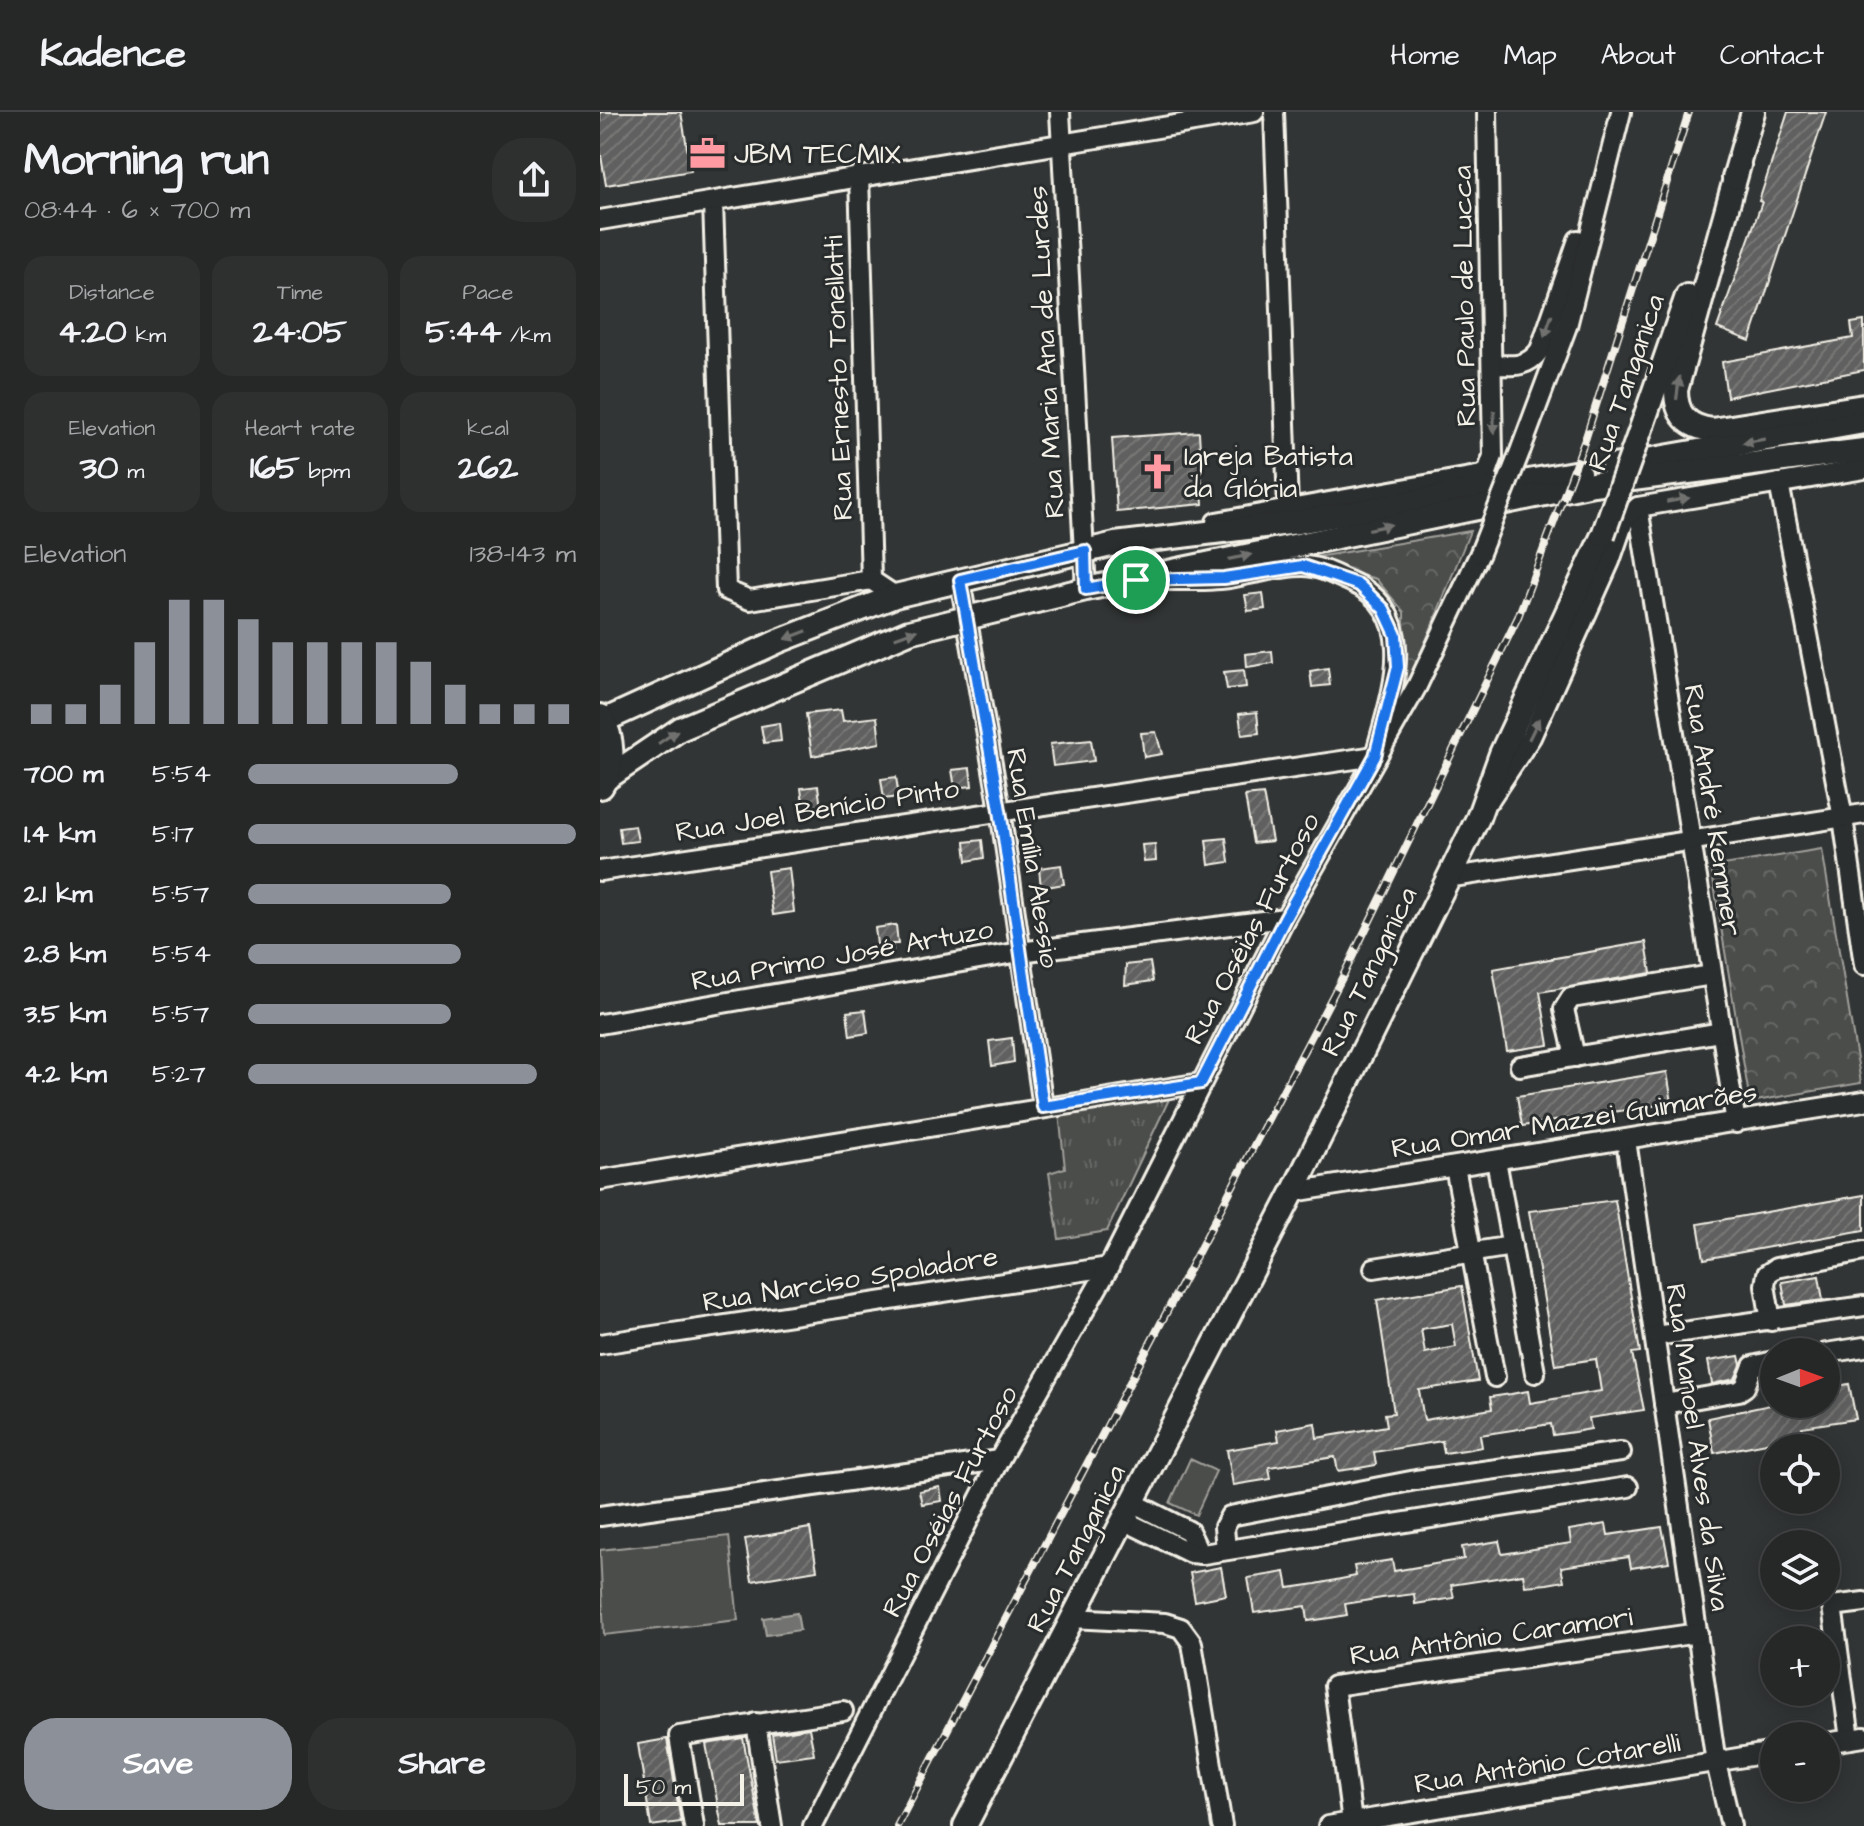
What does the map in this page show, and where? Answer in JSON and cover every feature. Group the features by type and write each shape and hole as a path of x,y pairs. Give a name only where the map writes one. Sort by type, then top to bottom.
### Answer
{"main road":[{"path":"601,720 610,744 602,783"}],"street":[{"name":"Rua Maria Ana de Lurdes","path":"1060,112 1086,589"},
{"path":"600,220 1060,141 1254,112"},
{"path":"1274,112 1297,524"},
{"name":"Rua Paulo de Lucca","path":"1297,524 1482,475 1488,470 1493,456 1494,365 1487,112"},
{"name":"Rua Tanganica","path":"965,1826 1293,1192 1478,818 1501,754 1603,535 1683,306 1739,165 1753,112"},
{"path":"1494,365 1522,365 1532,361 1540,350 1620,116"},
{"name":"Rua Oséias Furtoso","path":"813,1826 999,1460 1109,1267 1285,918 1417,686 1480,553 1567,326 1620,116"},
{"path":"1739,165 1701,293 1676,390 1676,406 1683,418 1698,428 1712,430 1864,406"},
{"name":"Rua Ernesto Tonellatti","path":"859,175 871,580"},
{"path":"713,202 726,590 750,600 871,580 895,596"},
{"path":"1136,580 1297,524 1864,422"},
{"path":"601,720 779,641 895,596 1115,544 1297,524 1864,450"},
{"path":"1478,818 1531,737 1610,561 1625,518 1638,507 1864,469"},
{"path":"1779,483 1843,818 1864,965"},
{"name":"Rua André Kemmer","path":"1638,507 1736,1123"},
{"path":"1610,561 1633,560 1646,571"},
{"path":"602,783 680,729 909,632 1136,580 1224,578 1303,566 1359,585 1384,609 1398,648 1398,667 1375,756"},
{"name":"Rua Emília Alessio","path":"960,580 1000,810 1043,1107"},
{"name":"Rua Joel Benício Pinto","path":"600,871 1375,756"},
{"path":"1447,878 1864,814"},
{"name":"Rua Primo José Artuzo","path":"600,1024 1020,952 1285,918"},
{"path":"1575,1057 1564,1009 1571,998 1712,975"},
{"path":"1520,1066 1721,1032"},
{"path":"600,1180 1201,1083"},
{"name":"Rua Omar Mazzei Guimarães","path":"1293,1192 1864,1101"},
{"name":"Rua Manoel Alves da Silva","path":"1626,1140 1716,1763 1731,1826"},
{"path":"1496,1160 1535,1373"},
{"path":"1455,1167 1495,1377"},
{"path":"1374,1268 1512,1246"},
{"path":"1771,1321 1765,1285 1767,1274 1776,1268 1864,1251"},
{"name":"Rua Narciso Spoladore","path":"600,1344 1109,1267"},
{"path":"1655,1336 1864,1306"},
{"path":"1840,1351 1864,1347"},
{"path":"1664,1404 1739,1391 1745,1387 1753,1366 1760,1364"},
{"path":"1226,1550 1224,1527 1230,1516 1416,1480 1621,1452"},
{"path":"600,1516 999,1460"},
{"path":"1128,1511 1152,1537 1200,1554 1628,1487"},
{"path":"1857,1738 1832,1606 1864,1602"},
{"path":"1072,1618 1165,1623 1181,1628 1192,1643 1222,1826"},
{"name":"Rua Antônio Caramori","path":"1352,1822 1334,1686 1698,1633"},
{"path":"694,1826 679,1736 843,1711"},
{"path":"756,1723 772,1826"},
{"name":"Rua Antônio Cotarelli","path":"1328,1826 1397,1820 1760,1755"}],"green space":[{"path":"1470,531 1405,693 1404,612 1376,579 1305,559"},
{"path":"1822,849 1861,1083 1750,1102 1711,867"},
{"path":"1171,1095 1107,1231 1059,1239 1049,1173 1065,1168 1059,1113"},
{"path":"1190,1459 1216,1471 1196,1515 1170,1503"},
{"path":"729,1536 738,1620 604,1635 600,1550"}],"shaded area":[{"path":"797,1613 800,1630 766,1635 763,1618"}],"building":[{"path":"600,112 681,112 691,171 606,185 600,150"},
{"path":"1788,112 1826,112 1750,341 1717,328 1762,202 1759,201"},
{"path":"1864,321 1864,370 1727,397 1722,362 1853,338 1851,323"},
{"name":"Igreja Batista da Glória","path":"1199,432 1203,504 1117,512 1112,438"},
{"path":"1263,593 1265,609 1248,611 1245,595"},
{"path":"1272,651 1273,663 1247,667 1246,654"},
{"path":"1328,668 1330,685 1312,687 1310,671"},
{"path":"1244,670 1246,687 1227,689 1224,672"},
{"path":"841,710 843,721 877,717 880,743 812,756 806,714"},
{"path":"1257,712 1259,733 1242,735 1239,714"},
{"path":"779,723 781,741 764,743 761,726"},
{"path":"1156,732 1162,754 1144,757 1141,733"},
{"path":"1091,740 1094,761 1053,766 1050,744"},
{"path":"970,768 972,786 955,788 952,770"},
{"path":"896,777 899,797 884,799 881,779"},
{"path":"818,786 821,808 804,810 801,788"},
{"path":"1263,794 1272,841 1253,843 1245,796"},
{"path":"635,826 638,841 621,843 619,828"},
{"path":"1226,838 1229,862 1209,865 1206,840"},
{"path":"982,840 984,858 967,861 965,842"},
{"path":"1155,844 1156,861 1144,862 1142,845"},
{"path":"1061,865 1064,884 1041,888 1039,868"},
{"path":"789,868 794,912 773,915 767,871"},
{"path":"896,925 898,944 892,944 893,951 878,953 875,928"},
{"path":"1646,942 1651,973 1540,992 1549,1045 1507,1051 1493,969"},
{"path":"1150,962 1153,981 1125,985 1126,965"},
{"path":"865,1010 868,1033 850,1036 847,1012"},
{"path":"1012,1038 1014,1062 992,1066 989,1041"},
{"path":"1667,1072 1672,1103 1522,1126 1517,1096"},
{"path":"1864,1195 1864,1230 1704,1259 1698,1224"},
{"path":"1615,1200 1640,1352 1632,1353 1644,1410 1589,1418 1591,1429 1574,1432 1553,1435 1551,1424 1480,1435 1482,1447 1465,1450 1444,1453 1442,1441 1374,1452 1376,1465 1359,1468 1338,1471 1335,1457 1269,1467 1271,1479 1233,1485 1227,1450 1279,1441 1277,1430 1315,1423 1317,1438 1387,1426 1385,1414 1394,1413 1377,1300 1462,1286 1478,1381 1419,1390 1424,1420 1492,1409 1490,1397 1528,1391 1530,1403 1601,1391 1596,1359 1555,1365 1529,1211","holes":["1452,1324 1456,1347 1425,1353 1421,1329"]},
{"path":"1819,1276 1823,1300 1786,1305 1782,1282"},
{"path":"1739,1356 1741,1365 1735,1379 1712,1384 1708,1361"},
{"path":"1849,1384 1856,1419 1802,1427 1804,1434 1760,1434 1760,1444 1714,1453 1708,1418 1760,1407 1760,1418 1840,1418 1840,1386"},
{"path":"940,1487 942,1501 922,1504 919,1491"},
{"path":"1606,1524 1608,1535 1662,1527 1669,1562 1631,1568 1629,1557 1561,1567 1564,1581 1525,1586 1523,1574 1451,1585 1454,1598 1415,1604 1414,1594 1382,1598 1345,1604 1347,1615 1308,1621 1306,1606 1254,1613 1248,1578 1285,1572 1288,1588 1316,1584 1356,1576 1354,1566 1392,1560 1394,1571 1464,1559 1462,1547 1499,1541 1502,1554 1571,1543 1569,1530"},
{"path":"810,1528 817,1570 752,1581 745,1539"},
{"path":"1221,1567 1226,1595 1195,1601 1190,1573"},
{"path":"809,1728 814,1754 776,1759 772,1734"},
{"path":"743,1738 760,1826 722,1826 706,1744"},
{"path":"667,1739 681,1822 651,1826 638,1744"}],"railway":[{"path":"897,1826 1343,976 1518,617 1586,437 1689,112"}],"place":[{"name":"JBM TECMIX","path":"708,153"},
{"name":"Igreja Batista da Glória","path":"1158,471"}],"route":[{"path":"1085,551 1086,589 1136,580 1224,578 1303,566 1323,570 1359,585 1384,609 1396,635 1398,667 1375,756 1285,918 1201,1083 1043,1107 1000,810 960,580 1085,551"}]}
